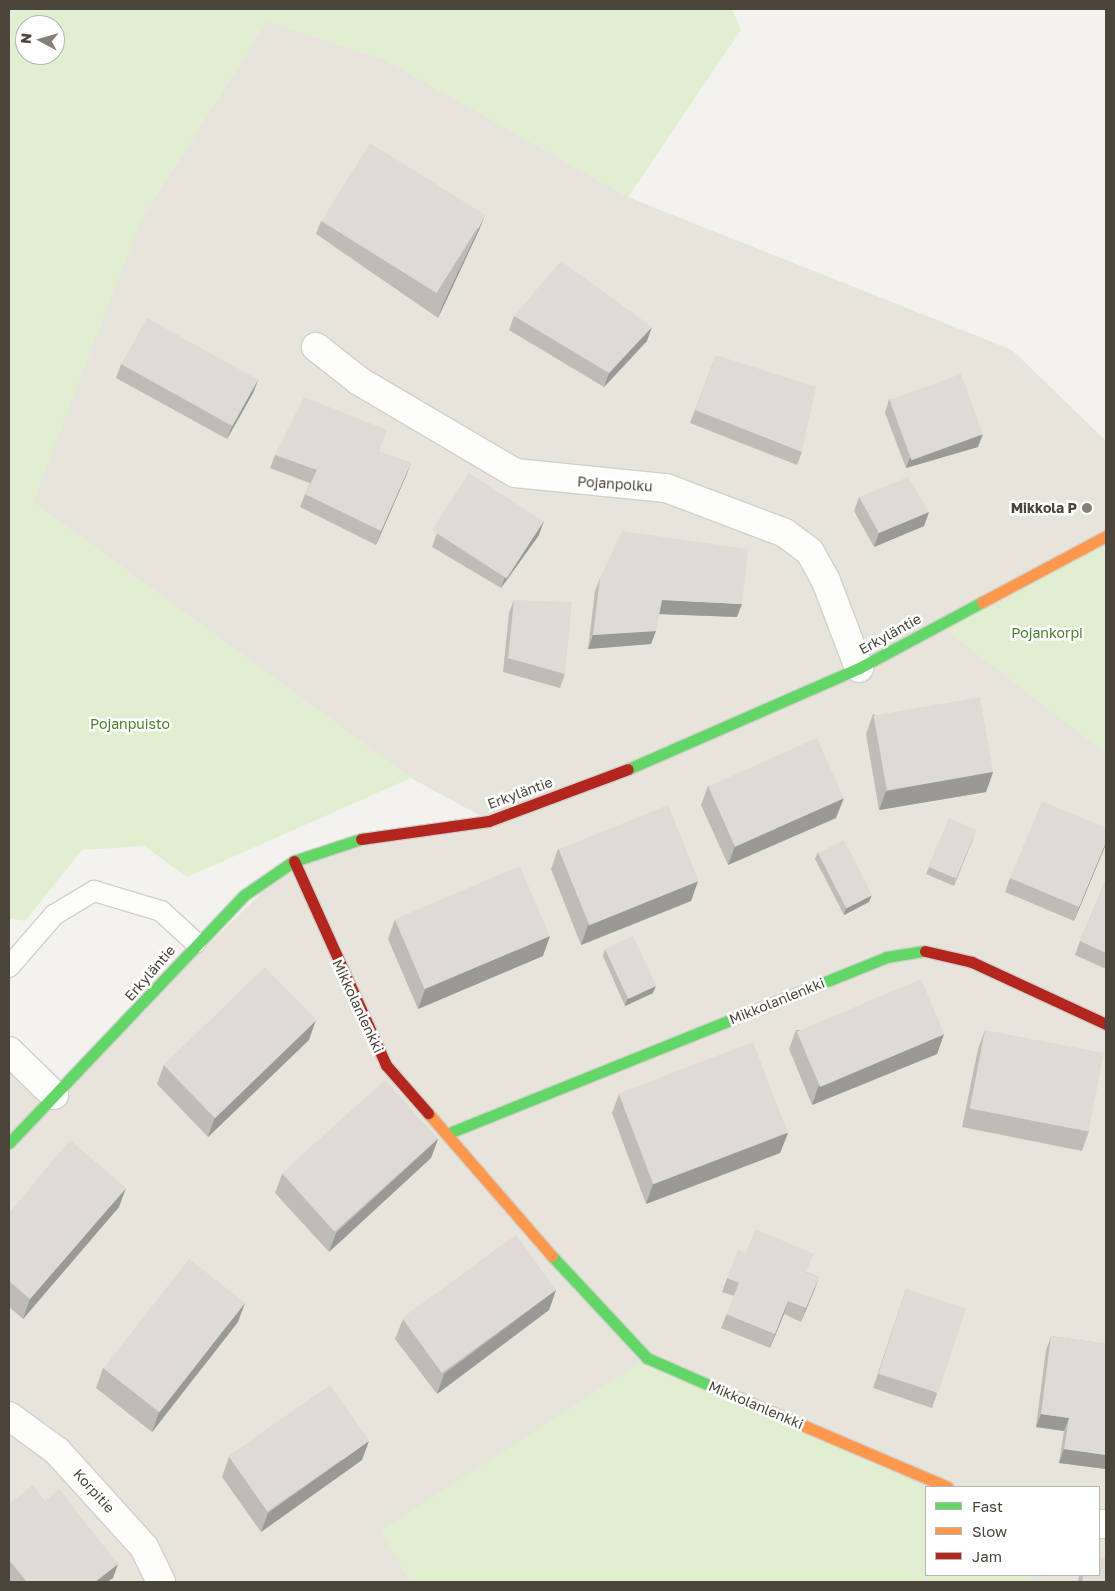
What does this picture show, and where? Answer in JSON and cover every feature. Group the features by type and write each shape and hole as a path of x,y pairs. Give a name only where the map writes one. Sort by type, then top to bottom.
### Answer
{"street":[{"name":"Pojanpolku","path":"316,347 359,381 516,473 666,488 785,533 810,552 826,581 859,668"},
{"name":"Erkyläntie","path":"9,1144 54,1095 124,1026 196,943 243,896 294,861 376,834 489,821 653,760 859,668 1106,536"},
{"name":"Mikkolanlenkki","path":"294,861 386,1065 449,1133 615,1328 647,1358 946,1486"},
{"name":"Mikkolanlenkki","path":"449,1133 886,957 916,949 972,962 1106,1024"},
{"path":"9,1051 54,1095"},
{"name":"Korpitie","path":"9,1416 57,1451 144,1547 161,1582"}],"lane":[{"path":"9,967 54,915 94,891 161,911 196,943"}],"shaded area":[{"path":"267,21 386,60 628,197 1012,350 1106,441 1106,537 939,624 1106,753 1106,1582 1032,1582 1032,1576 1100,1576 1100,1486 925,1486 925,1489 382,1530 410,1582 9,1582 9,1051 54,1094 294,861 488,820 411,778 33,502 137,226"}],"green space":[{"name":"Pojanpuisto","path":"9,9 732,9 741,30 628,197 386,60 267,21 142,218 33,502 411,778 187,877 144,846 82,850 25,921 9,918"},
{"name":"Pojankorpi","path":"1106,538 1106,753 939,624"},
{"path":"647,1358 925,1487 925,1576 1032,1576 1032,1582 410,1582 382,1530"}],"building":[{"path":"370,143 485,215 437,293 321,221"},
{"path":"561,261 652,327 609,373 514,316"},
{"path":"147,318 258,380 232,426 121,364"},
{"path":"716,355 816,387 802,452 695,410"},
{"path":"961,374 983,434 911,460 890,400"},
{"path":"304,397 387,430 379,452 411,463 381,531 305,494 317,470 275,455"},
{"path":"469,473 544,521 507,579 432,530"},
{"path":"908,477 929,512 879,533 859,497"},
{"path":"622,531 748,549 742,604 662,600 656,631 593,635 600,578"},
{"path":"514,600 572,602 565,674 508,658"},
{"path":"980,697 993,772 887,791 874,716"},
{"path":"817,738 844,798 735,847 708,786"},
{"path":"1042,801 1106,828 1106,842 1079,907 1010,878"},
{"path":"668,805 699,881 589,925 559,849"},
{"path":"949,818 977,830 956,879 928,867"},
{"path":"844,840 872,895 846,908 818,853"},
{"path":"520,866 550,936 425,989 395,919"},
{"path":"1106,880 1106,953 1080,941"},
{"path":"633,936 656,986 628,999 605,949"},
{"path":"265,967 316,1020 215,1118 164,1065"},
{"path":"921,979 944,1034 820,1087 797,1032"},
{"path":"985,1030 1104,1053 1089,1132 970,1109"},
{"path":"753,1042 788,1133 653,1184 619,1094"},
{"path":"385,1080 438,1139 335,1232 282,1173"},
{"path":"70,1140 126,1188 30,1299 9,1281 9,1213"},
{"path":"755,1229 814,1254 806,1272 819,1277 806,1308 788,1301 775,1334 726,1314 739,1283 727,1278 738,1250 746,1253"},
{"path":"516,1235 556,1290 442,1373 402,1318"},
{"path":"189,1259 245,1303 159,1412 103,1369"},
{"path":"906,1289 966,1308 938,1393 878,1374"},
{"path":"1051,1336 1106,1344 1106,1455 1064,1449 1069,1418 1041,1414"},
{"path":"330,1385 369,1441 267,1512 228,1456"},
{"path":"33,1485 45,1501 59,1489 118,1564 95,1582 27,1582 9,1560 9,1504"},
{"path":"1100,1557 1106,1558 1106,1582 1082,1582 1083,1576 1100,1576"}],"traffic: fast":[{"path":"628,769 859,668 982,602"},
{"path":"9,1143 243,896 294,861 361,839"},
{"path":"449,1133 886,957 925,951"},
{"path":"552,1256 647,1358 725,1392"}],"traffic: slow":[{"path":"982,602 1106,536"},
{"path":"428,1113 552,1256"},
{"path":"725,1392 946,1486"}],"traffic: jam":[{"path":"361,839 489,821 628,769"},
{"path":"294,861 386,1065 428,1113"},
{"path":"925,951 972,962 1106,1024"}],"place":[{"name":"Mikkola P","path":"1087,508"}]}
